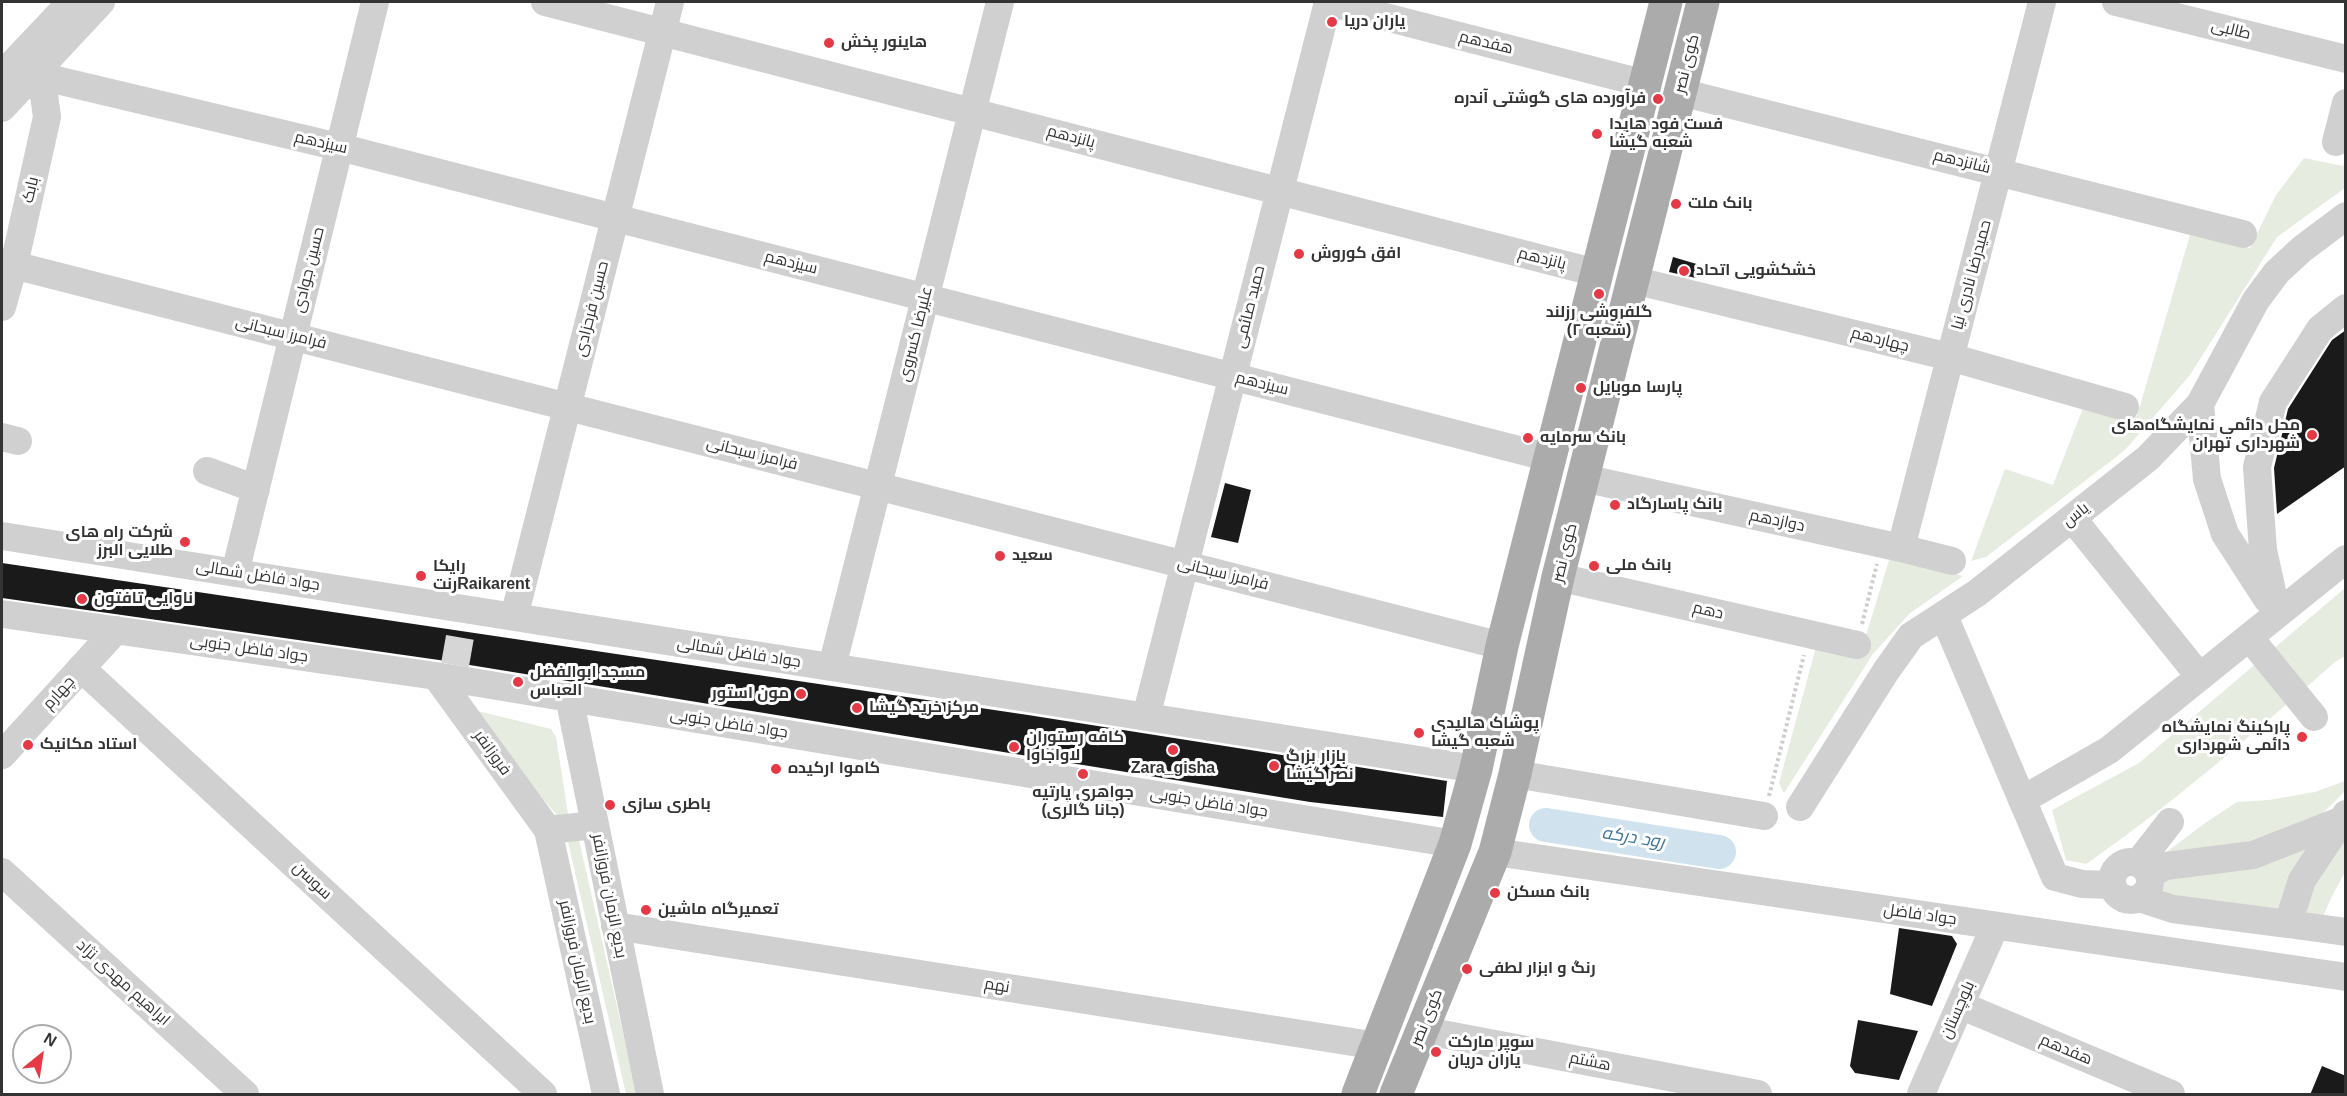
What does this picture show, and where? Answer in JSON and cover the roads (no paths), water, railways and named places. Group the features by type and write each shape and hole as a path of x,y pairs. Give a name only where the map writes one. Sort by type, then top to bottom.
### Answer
{"main road":[{"path":"1358,1095 1455,844 1476,769 1502,646 1666,2"},
{"name":"کوی نصر","path":"1396,1095 1495,852 1515,774 1558,577 1703,2"}],"street":[{"path":"2,108 10,72 71,2"},
{"path":"10,72 100,2"},
{"name":"حسین جوادی","path":"235,573 375,2"},
{"name":"پانزدهم","path":"545,2 1597,273"},
{"name":"حسین فرحزادی","path":"513,617 670,2"},
{"name":"علیرضا کسروی","path":"832,667 1000,2"},
{"name":"هفدهم","path":"1327,2 1646,84"},
{"name":"حمید صائمی","path":"1146,717 1327,2"},
{"name":"حمیدرضا نادری نیا","path":"1892,546 1950,357 2042,2"},
{"name":"طالبی","path":"2116,2 2346,59"},
{"name":"سیزدهم","path":"10,72 339,147 1550,458"},
{"name":"بابک","path":"2,307 8,263 47,117 44,95 10,72"},
{"name":"شانزدهم","path":"1680,92 2243,234"},
{"path":"2336,142 2346,103"},
{"name":"یاس","path":"1800,807 1886,671 1911,636 1977,593 2148,458 2200,404 2256,300 2277,272 2302,249 2346,216"},
{"name":"فرامرز سبحانی","path":"8,263 1502,646"},
{"name":"چهاردهم","path":"1633,280 1950,357 2125,407"},
{"path":"2277,614 2263,550 2257,467 2274,402 2320,328 2346,308"},
{"path":"2200,404 2208,479 2225,534 2277,614"},
{"path":"207,471 256,489"},
{"name":"دوازدهم","path":"1583,478 1952,561"},
{"path":"2072,518 2200,677"},
{"name":"جواد فاضل شمالی","path":"2,536 235,573 463,620 513,617 1476,769"},
{"path":"2022,800 2109,750 2346,558"},
{"name":"دهم","path":"1558,577 1857,645"},
{"name":"جواد فاضل جنوبی","path":"2,614 446,671 569,697 1455,844"},
{"path":"1944,616 2055,878 2082,884 2112,885 2112,878 2119,867 2125,863 2173,909 2346,932"},
{"name":"چهارم","path":"2,755 116,630"},
{"path":"2249,637 2314,717"},
{"name":"سوسن","path":"81,668 543,1095"},
{"name":"فروزانفر","path":"446,671 548,830"},
{"name":"بدیع‌ الزمان فروزانفر","path":"569,697 650,1095"},
{"path":"1515,774 1764,816"},
{"path":"2142,879 2166,866 2253,855 2343,817"},
{"path":"2288,924 2302,880 2343,817"},
{"path":"2142,879 2170,822"},
{"path":"548,830 595,825"},
{"name":"بدیع الزمان فروزانفر","path":"548,830 606,1095"},
{"name":"جواد فاضل","path":"1495,852 2346,977"},
{"name":"ابراهیم مهدی نژاد","path":"2,872 245,1095"},
{"name":"نهم","path":"615,926 1378,1046"},
{"name":"بلوچستان","path":"1921,1095 1995,926"},
{"name":"هفدهم","path":"1960,1005 2172,1095"},
{"name":"هشتم","path":"1421,1030 1758,1095"}],"waterway":[{"name":"رود درکه","path":"1546,825 1719,852"}],"tunnel":[{"path":"455,665 461,631"}],"place":[{"name":"یاران دریا","path":"1332,22"},
{"name":"هاينور پخش","path":"829,43"},
{"name":"فرآورده های گوشتی آندره","path":"1658,99"},
{"name":"فست فود هایدا شعبه گیشا","path":"1597,134"},
{"name":"بانک ملت","path":"1676,204"},
{"name":"افق کوروش","path":"1299,254"},
{"name":"خشکشویی اتحاد","path":"1684,271"},
{"name":"گلفروشی رزلند (شعبه ۲)","path":"1599,294"},
{"name":"پارسا موبایل","path":"1581,388"},
{"name":"محل دائمی نمایشگاه‌های شهرداری تهران","path":"2312,435"},
{"name":"بانک سرمایه","path":"1528,438"},
{"name":"بانک پاسارگاد","path":"1615,505"},
{"name":"شرکت راه های طلایی البرز","path":"185,542"},
{"name":"سعید","path":"1000,556"},
{"name":"بانک ملی","path":"1594,566"},
{"name":"رایکا رنتRaikarent","path":"421,576"},
{"name":"ناوایی تافتون","path":"82,599"},
{"name":"مسجد ابوالفضل العباس","path":"518,682"},
{"name":"مون استور","path":"801,694"},
{"name":"مرکز خرید گیشا","path":"857,708"},
{"name":"پوشاک هالیدی شعبه گیشا","path":"1419,733"},
{"name":"پارکینگ نمایشگاه دائمی شهرداری","path":"2302,737"},
{"name":"استاد مکانیک","path":"28,745"},
{"name":"کافه رستوران لاواجاوا","path":"1014,747"},
{"name":"Zara_gisha","path":"1173,750"},
{"name":"بازار بزرگ نصر گیشا","path":"1274,766"},
{"name":"کاموا ارکیده","path":"776,769"},
{"name":"جواهری پارتیه (جانا گالری)","path":"1083,774"},
{"name":"باطری سازی","path":"610,805"},
{"name":"بانک مسکن","path":"1495,893"},
{"name":"تعمیرگاه ماشین","path":"646,910"},
{"name":"رنگ و ابزار لطفی","path":"1467,969"},
{"name":"سوپر مارکت یاران دریان","path":"1436,1052"}]}
